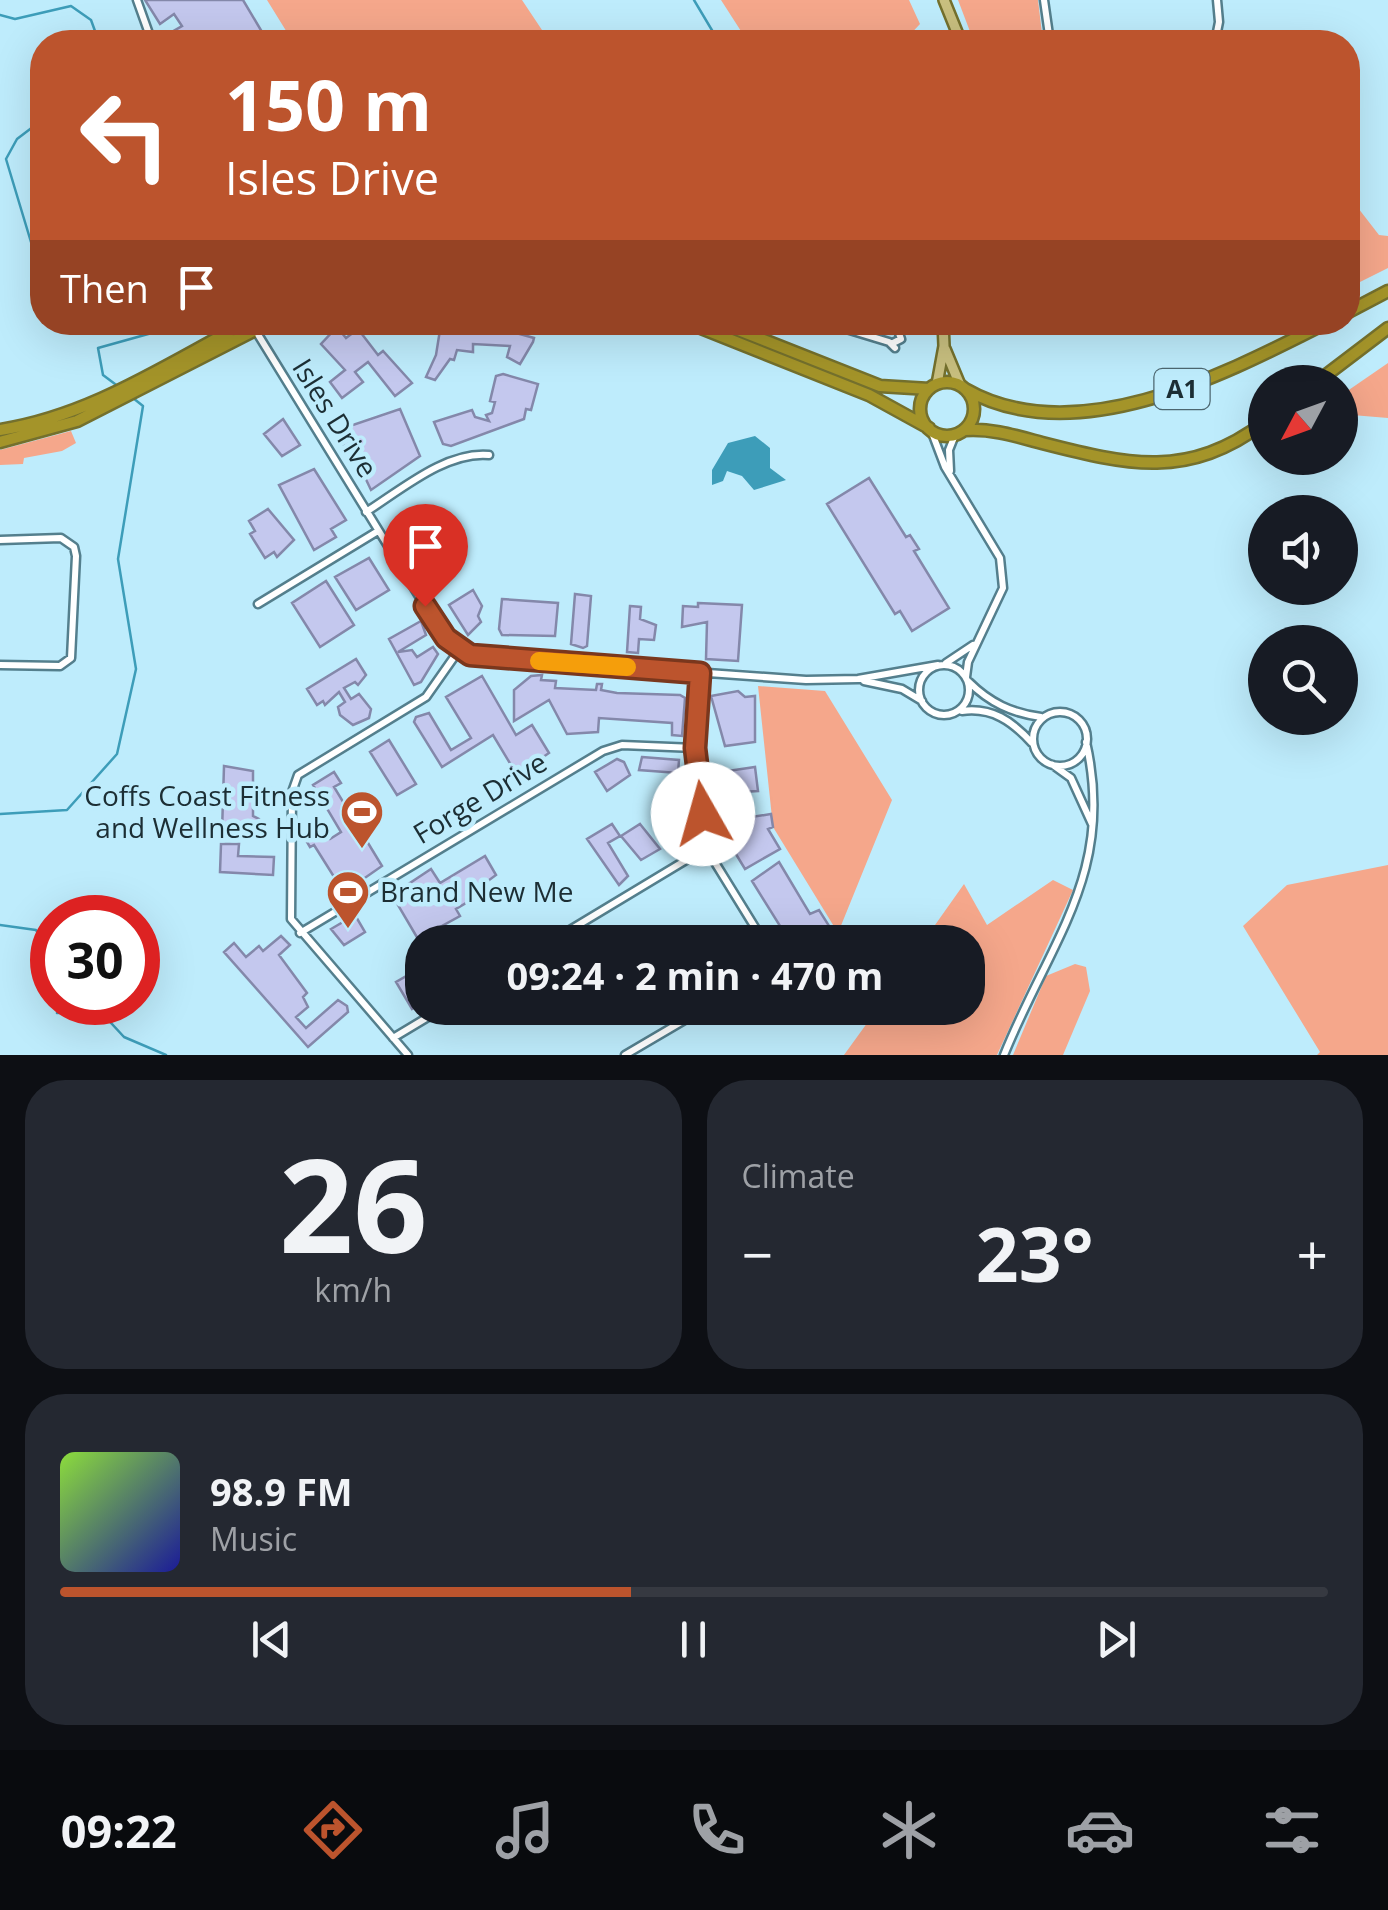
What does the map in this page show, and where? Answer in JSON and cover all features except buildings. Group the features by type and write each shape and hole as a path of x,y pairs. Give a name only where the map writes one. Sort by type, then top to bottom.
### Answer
{"highway":[{"path":"1360,306 1388,291"},
{"path":"1339,365 1388,328"},
{"path":"0,442 63,427 223,335"},
{"path":"135,388 233,335"},
{"name":"A1","path":"719,335 869,395 930,429 1004,433 1108,460 1156,464 1184,463 1211,454 1248,432"},
{"name":"A1","path":"751,335 880,386 963,387 1024,410 1108,407 1200,382 1300,335"},
{"path":"930,429 921,405 934,386"},
{"path":"960,432 974,405 963,387"},
{"path":"0,430 120,397"}],"main road":[{"path":"944,0 956,30"},
{"path":"934,386 944,335"},
{"path":"944,346 963,387"}],"street":[{"path":"137,0 148,30"},
{"path":"1044,0 1048,30"},
{"path":"1217,0 1218,30"},
{"name":"Isles Drive","path":"258,335 378,531 458,650"},
{"path":"862,335 893,346 901,339 900,335"},
{"path":"930,429 952,477 1000,558 1004,588 967,679 967,700 957,711"},
{"path":"952,477 948,458 960,432"},
{"path":"366,512 428,472 476,454 489,455"},
{"path":"258,604 378,531"},
{"path":"0,540 61,538 74,547 76,556 71,658 60,666 0,664"},
{"path":"922,702 922,677 981,638"},
{"path":"408,1055 300,933 288,908 295,780 305,770 426,697 458,650 482,657 700,673 858,679 902,689 938,714 982,708 1014,723 1040,756 1071,778 1084,799 1094,830"},
{"path":"858,679 940,665 956,668 984,697 1017,714 1043,718 1061,712 1075,716 1084,728 1094,776 1094,830 1080,892 1004,1055"},
{"path":"700,673 695,748 706,848 754,925"},
{"path":"1033,744 1034,729 1043,718"},
{"path":"1052,764 1072,762 1086,742"},
{"name":"Forge Drive","path":"300,933 603,750 622,745 695,748"},
{"path":"578,925 706,848"},
{"path":"393,1038 415,1025"},
{"path":"625,1055 676,1025"}],"shaded area":[{"path":"267,0 522,0 542,30 286,30"},
{"path":"721,0 909,0 920,24 914,30 740,30"},
{"path":"958,0 1038,0 1042,30 969,30"},
{"path":"1360,210 1379,235 1388,236 1388,268 1360,282"},
{"path":"1388,363 1388,418 1358,416 1358,384"},
{"path":"71,431 76,443 62,451 24,458 23,464 0,465 0,450"},
{"path":"758,686 825,691 892,800 841,925 833,925 773,827"},
{"path":"1388,865 1388,1055 1317,1055 1320,1052 1243,926 1287,885"},
{"path":"1053,880 1073,890 997,1055 844,1055 866,1025 985,1025 985,925 935,925 964,884 987,925"},
{"path":"1075,964 1086,967 1090,991 1063,1055 1013,1055 1046,976"}],"water":[{"path":"755,436 770,448 770,468 786,480 754,490 742,476 727,471 723,481 712,485 712,470 728,443"}],"waterway":[{"path":"694,0 712,30"},
{"path":"0,15 15,19 71,6 91,20 95,30"},
{"path":"30,129 17,139 6,159 30,239"},
{"path":"119,387 103,375 98,348 145,335"},
{"path":"0,814 67,810 117,754 136,669 118,559 143,406 133,398"},
{"path":"0,925 30,929"},
{"path":"113,1025 124,1037 166,1055"}],"slow traffic":[{"path":"539,661 627,667"}],"place":[{"name":"Coffs Coast Fitness and Wellness Hub","path":"362,850"},
{"name":"Brand New Me","path":"348,930"}],"route":[{"path":"425,606 446,638 470,655 700,673 695,748 703,814"}]}
